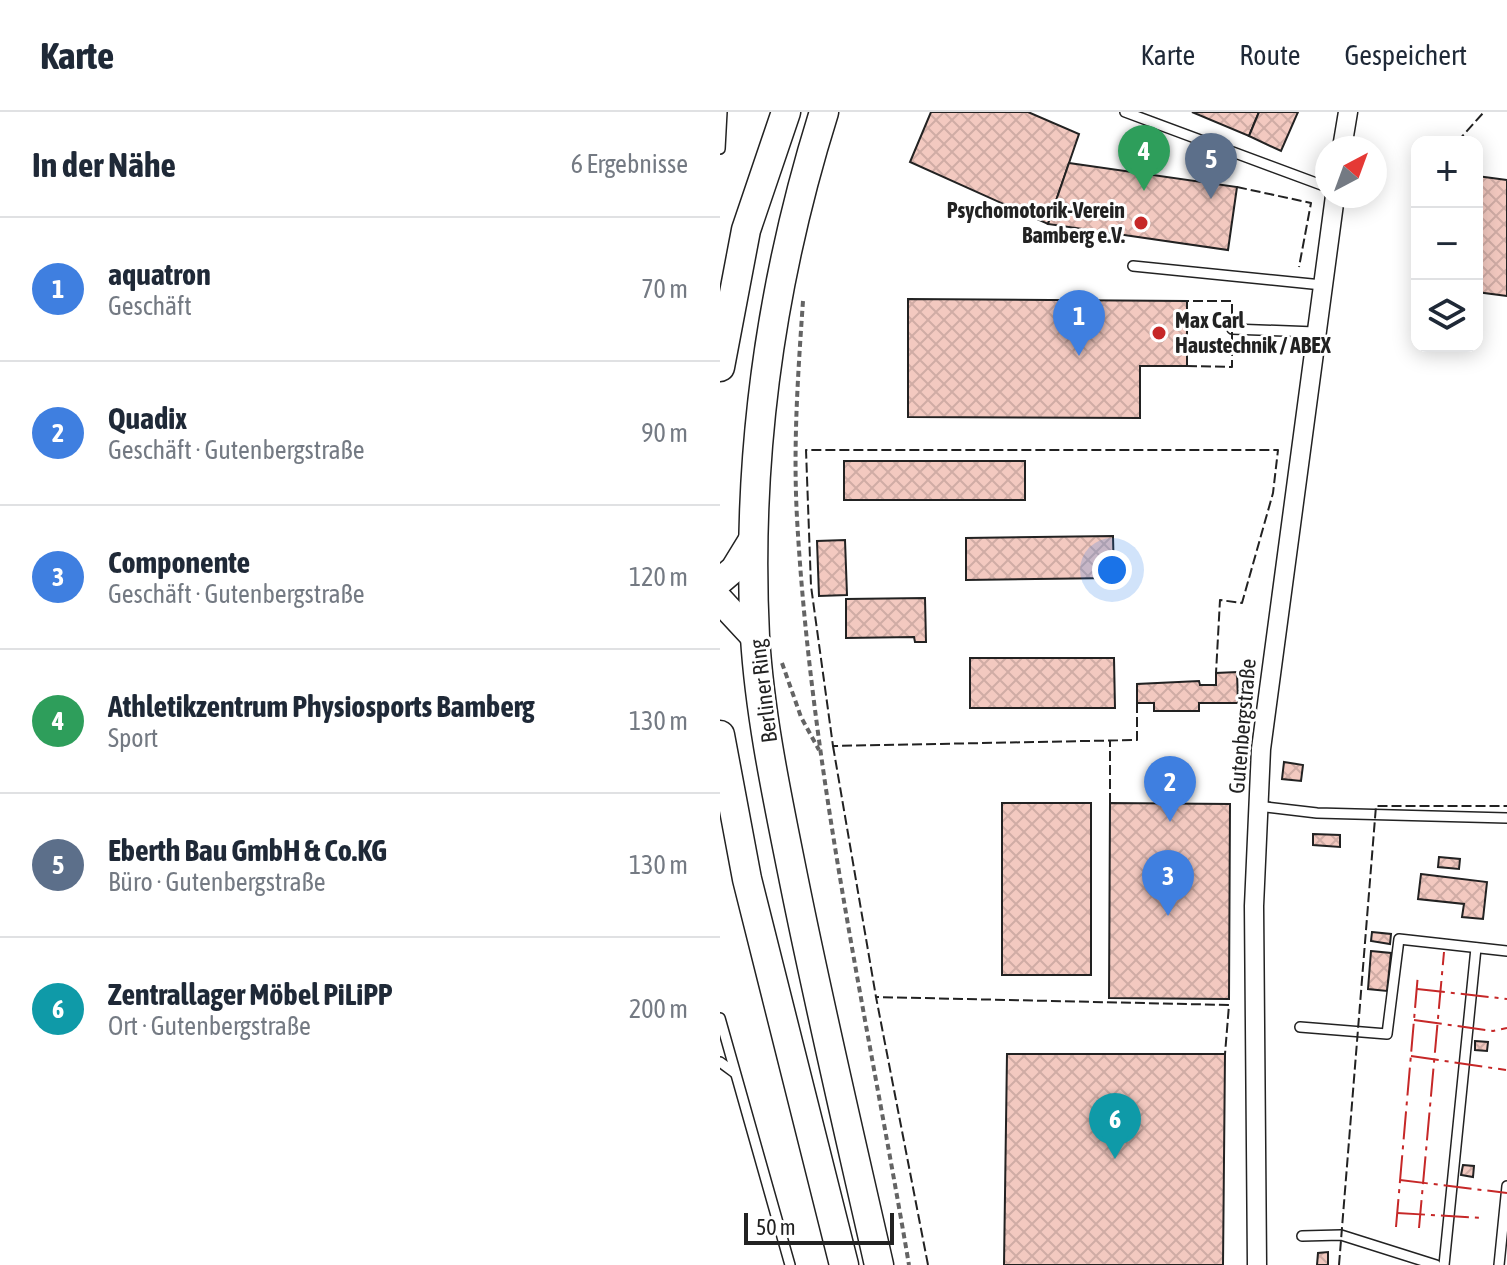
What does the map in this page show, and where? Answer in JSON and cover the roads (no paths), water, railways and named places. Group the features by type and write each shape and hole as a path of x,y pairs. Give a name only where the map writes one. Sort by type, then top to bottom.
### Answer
{"main road":[{"path":"720,367 746,230 786,112"},
{"name":"Berliner Ring","path":"824,112 790,237 763,393 753,538 756,639 775,788 879,1265"},
{"path":"721,744 747,879 844,1265"}],"street":[{"path":"1344,136 1348,112"},
{"name":"Gutenbergstraße","path":"1257,1265 1254,906 1261,749 1333,208"},
{"path":"720,581 734,569 753,538"},
{"path":"720,600 756,639"}],"lane":[{"path":"720,149 722,112"},
{"path":"1125,112 1315,183"},
{"path":"1133,266 1322,285"},
{"path":"1232,329 1315,332"},
{"path":"1258,806 1317,813 1507,818"},
{"path":"1300,1027 1387,1034 1399,939 1507,951"},
{"path":"1444,1265 1476,948"},
{"path":"720,1018 790,1265"},
{"path":"720,1062 735,1073"},
{"path":"1499,1265 1507,1186"},
{"path":"1302,1236 1341,1235 1436,1265"}],"place":[{"name":"Athletikzentrum Physiosports Bamberg","path":"1144,191"},
{"name":"Eberth Bau GmbH & Co.KG","path":"1211,199"},
{"name":"Psychomotorik-Verein Bamberg e.V.","path":"1141,223"},
{"name":"Max Carl Haustechnik / ABEX","path":"1159,333"},
{"name":"aquatron","path":"1079,356"},
{"name":"Quadix","path":"1170,822"},
{"name":"Componente","path":"1168,916"},
{"name":"Zentrallager Möbel PiLiPP","path":"1115,1159"}]}
